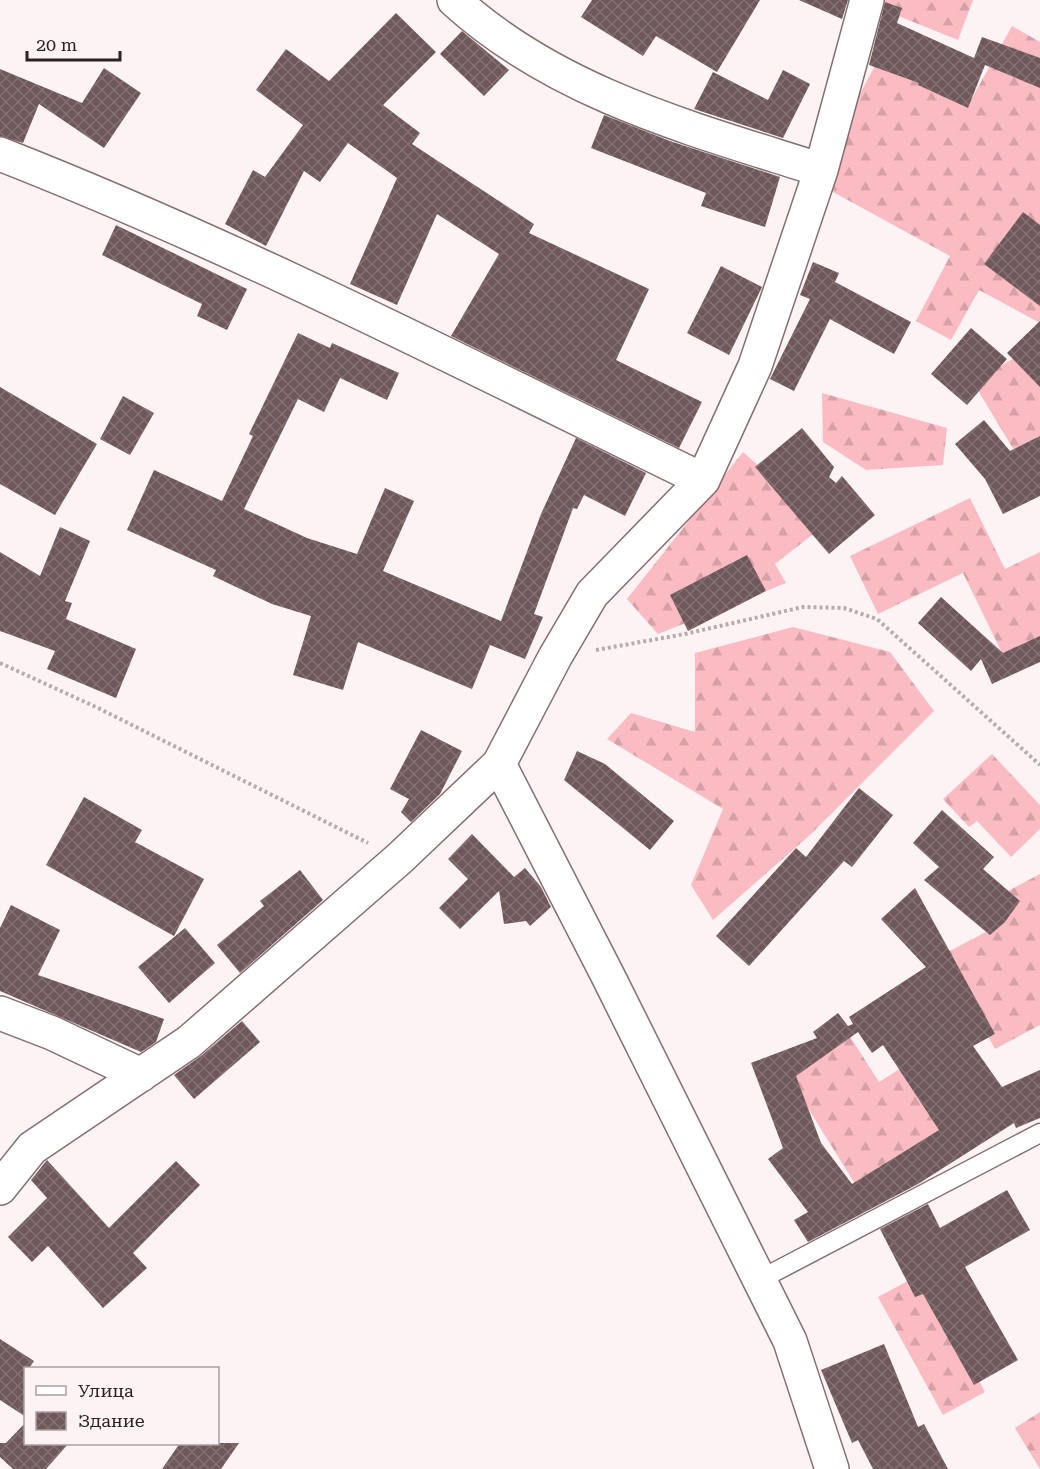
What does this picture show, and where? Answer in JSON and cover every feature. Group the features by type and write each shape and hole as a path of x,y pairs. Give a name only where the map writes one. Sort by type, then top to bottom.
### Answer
{"street":[{"path":"454,0 528,56 598,94 672,122 821,170"},
{"path":"0,1188 32,1148 189,1042 400,858 499,764 555,657 592,594 703,480 755,366 821,170 867,0"},
{"path":"0,154 94,191 271,271 703,480"},
{"path":"499,764 761,1279 790,1341 832,1469"},
{"path":"0,1013 52,1033 141,1075"}],"lane":[{"path":"761,1279 1040,1133"}],"path":[{"path":"555,657 685,634 803,607 844,608 877,619 1040,765"},
{"path":"0,663 96,707 400,858"}],"green space":[{"path":"873,0 973,0 958,40 871,5"},
{"path":"1012,26 1040,42 1040,323 979,290 951,340 916,321 950,256 813,181 883,51 971,100"},
{"path":"1028,350 1040,356 1040,462 1023,465 973,382"},
{"path":"822,393 947,428 943,465 866,470 823,442"},
{"path":"743,452 825,525 775,564 786,583 658,634 627,599"},
{"path":"970,498 1005,569 1040,552 1040,643 1005,659 963,573 878,614 850,556"},
{"path":"793,627 890,652 934,711 810,835 713,920 691,885 723,809 607,739 631,713 695,732 695,653"},
{"path":"992,754 1040,805 1040,829 1011,857 977,821 969,827 943,799"},
{"path":"1040,874 1040,1025 995,1049 944,954 1005,922 993,899"},
{"path":"842,1024 879,1082 946,1040 991,1111 860,1192 780,1063"},
{"path":"921,1274 985,1392 943,1415 878,1297"},
{"path":"1040,1412 1040,1469 1015,1428"}],"building":[{"path":"592,0 760,0 717,72 656,36 643,56 581,17"},
{"path":"799,0 848,0 842,19"},
{"path":"885,2 902,8 897,23 974,58 982,37 1040,58 1040,88 985,65 968,108 918,85 919,83 869,65"},
{"path":"396,13 436,52 383,105 420,133 412,144 534,224 529,233 649,289 616,360 702,402 679,448 451,336 499,254 437,214 397,305 350,284 397,178 348,143 320,182 304,171 266,246 225,224 253,170 265,177 303,125 256,90 286,49 329,81"},
{"path":"462,31 509,70 484,96 440,54"},
{"path":"104,68 141,93 104,148 39,104 23,143 0,136 0,69 82,103"},
{"path":"783,70 810,84 783,138 694,109 713,72 768,100"},
{"path":"604,115 670,141 780,177 765,227 701,206 706,193 591,148"},
{"path":"1023,212 1040,225 1040,306 984,264"},
{"path":"116,225 247,289 227,330 197,316 202,304 102,255"},
{"path":"813,262 839,273 835,282 911,322 894,354 830,319 794,391 770,379 810,299 800,295"},
{"path":"721,266 762,287 729,355 687,333"},
{"path":"1040,321 1040,387 1007,353"},
{"path":"971,328 1007,359 967,405 931,374"},
{"path":"298,333 330,348 332,343 399,373 387,400 340,378 324,412 298,399 244,509 307,538 357,554 385,488 414,501 383,571 501,621 541,514 576,438 646,473 625,516 584,495 577,509 573,508 534,614 543,617 525,659 490,645 472,689 358,642 343,690 293,675 311,616 272,604 213,576 216,570 127,530 154,470 222,501 253,436 249,434"},
{"path":"0,387 97,444 55,515 0,484"},
{"path":"123,396 154,413 130,455 100,439"},
{"path":"984,420 1010,451 1040,436 1040,496 1003,514 985,479 955,444"},
{"path":"802,428 834,467 829,477 836,483 842,476 875,515 829,554 755,467"},
{"path":"60,527 90,541 65,601 72,603 66,619 136,649 116,698 47,669 55,651 0,631 0,552 40,576"},
{"path":"747,555 766,591 688,631 670,595"},
{"path":"941,597 1003,653 1040,636 1040,662 992,684 981,659 971,671 918,623"},
{"path":"421,730 462,751 440,794 411,822 401,812 409,799 390,789"},
{"path":"577,751 605,764 674,821 650,850 564,780"},
{"path":"859,788 893,815 852,867 844,861 749,966 716,936 796,848 806,857"},
{"path":"84,797 142,830 135,842 204,879 174,936 46,865"},
{"path":"942,810 994,857 983,869 1020,901 1005,922 990,935 924,880 939,867 913,843"},
{"path":"472,834 514,877 525,868 541,887 551,907 530,926 526,921 504,924 499,891 460,929 439,908 468,879 448,859"},
{"path":"300,870 323,900 240,973 217,945 264,906 260,901"},
{"path":"915,888 995,1034 973,1046 1002,1087 1040,1070 1040,1118 1016,1128 1014,1123 918,1184 808,1242 794,1220 808,1212 768,1159 783,1148 751,1063 817,1038 813,1032 838,1013 848,1026 853,1024 849,1017 926,967 881,919","holes":["858,1032 872,1053 883,1045 939,1130 852,1184 821,1143 796,1076"]},
{"path":"11,905 60,930 38,975 164,1019 156,1042 141,1052 0,991 0,928"},
{"path":"185,928 215,963 169,1003 138,967"},
{"path":"242,1021 260,1042 194,1099 174,1075 201,1056"},
{"path":"47,1160 109,1228 176,1161 200,1185 133,1253 147,1268 103,1308 48,1246 32,1262 8,1237 47,1198 31,1180"},
{"path":"1007,1190 1030,1230 965,1267 1018,1360 974,1385 923,1294 915,1297 880,1229 928,1204 940,1228"},
{"path":"0,1339 34,1361 30,1367 24,1367 24,1416 0,1400"},
{"path":"884,1344 918,1427 924,1424 948,1469 873,1469 858,1440 852,1443 821,1370"},
{"path":"24,1424 24,1445 67,1445 46,1469 13,1469 0,1457 0,1443 6,1443"},
{"path":"239,1443 221,1469 162,1469 179,1445"}]}
